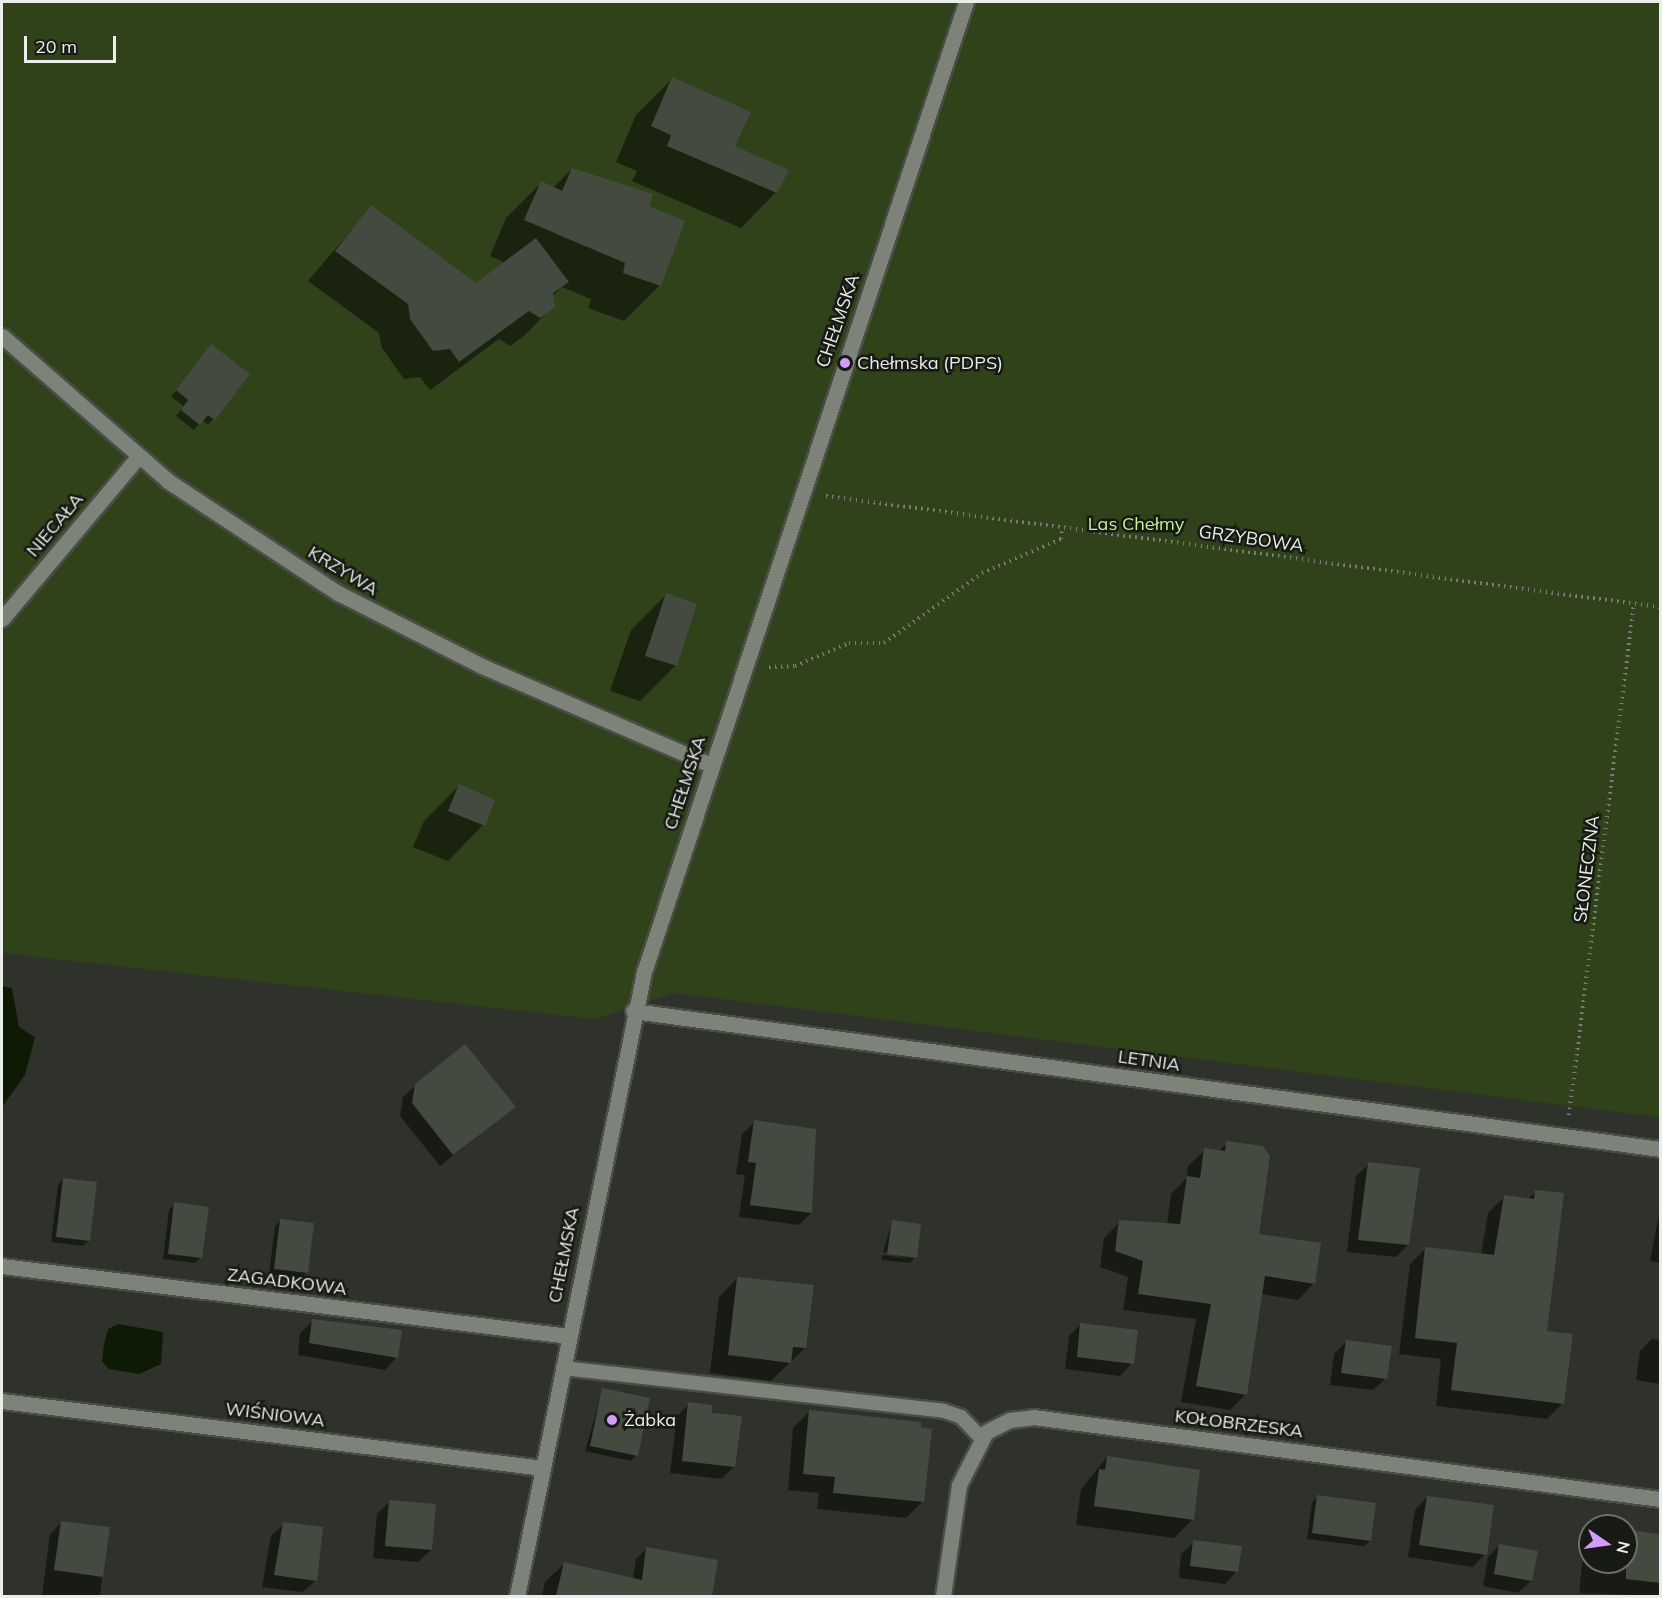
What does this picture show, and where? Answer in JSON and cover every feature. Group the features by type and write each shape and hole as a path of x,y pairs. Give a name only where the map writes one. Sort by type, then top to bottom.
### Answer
{"street":[{"name":"CHEŁMSKA","path":"517,1596 633,1011 711,765 966,2"},
{"name":"KRZYWA","path":"2,336 138,457 338,593 482,666 711,765"},
{"name":"NIECAŁA","path":"2,619 138,457"},
{"name":"LETNIA","path":"633,1011 1660,1149"},
{"name":"ZAGADKOWA","path":"2,1266 568,1336"},
{"name":"WIŚNIOWA","path":"2,1401 543,1468"},
{"name":"KOŁOBRZESKA","path":"943,1596 958,1485 982,1439 1010,1420 1033,1417 1660,1499"}],"lane":[{"path":"563,1368 944,1412 961,1417 982,1439"}],"path":[{"name":"GRZYBOWA","path":"801,493 1660,607"},
{"path":"766,668 795,666 849,642 884,643 982,573 1061,539 1063,528"},
{"name":"SŁONECZNA","path":"1566,1137 1634,604"}],"green space":[{"name":"Las Chełmy","path":"2,2 1660,2 1660,1117 674,993 596,1019 2,953"}],"shaded area":[{"path":"2,986 12,988 19,1027 35,1037 25,1075 2,1107"},
{"path":"118,1324 163,1332 161,1364 139,1374 109,1369 102,1361 104,1344 108,1329"}],"building":[{"path":"672,77 751,112 735,146 789,170 777,193 667,146 671,135 651,126"},
{"path":"572,168 653,194 649,206 685,221 661,286 623,273 625,263 524,220 541,181 562,191"},
{"path":"371,205 476,283 536,238 569,282 553,293 555,307 540,318 529,311 459,362 450,349 433,351 410,319 408,304 335,251"},
{"path":"211,344 250,374 215,420 208,415 200,425 181,410 188,400 176,390"},
{"path":"666,593 697,604 677,666 645,656"},
{"path":"459,784 495,800 485,826 448,811"},
{"path":"465,1044 516,1107 453,1155 412,1103 415,1084"},
{"path":"754,1120 816,1129 812,1213 750,1205 756,1163 748,1162"},
{"path":"1226,1141 1263,1146 1270,1156 1259,1234 1321,1243 1315,1284 1265,1276 1247,1395 1196,1386 1211,1304 1138,1294 1143,1261 1115,1251 1119,1220 1180,1224 1187,1176 1200,1178 1204,1148 1225,1151"},
{"path":"1368,1162 1420,1168 1409,1245 1358,1240"},
{"path":"63,1178 97,1182 90,1241 56,1237"},
{"path":"1535,1190 1564,1193 1547,1331 1573,1334 1564,1404 1451,1390 1457,1343 1415,1338 1425,1247 1494,1255 1504,1195 1534,1199"},
{"path":"174,1202 209,1207 202,1258 168,1254"},
{"path":"280,1219 314,1223 308,1273 274,1269"},
{"path":"892,1220 921,1224 917,1258 887,1254"},
{"path":"737,1277 814,1285 806,1348 793,1347 791,1363 728,1355"},
{"path":"312,1319 402,1330 398,1358 309,1343"},
{"path":"1080,1323 1138,1330 1134,1364 1077,1357"},
{"path":"1346,1340 1392,1346 1387,1379 1341,1373"},
{"name":"Żabka","path":"602,1388 650,1398 638,1456 590,1446"},
{"path":"688,1402 712,1405 712,1413 742,1416 735,1467 682,1461"},
{"path":"809,1410 921,1422 921,1427 932,1429 924,1502 833,1493 835,1477 803,1474"},
{"path":"1107,1456 1200,1470 1194,1520 1094,1506 1099,1469 1105,1470"},
{"path":"1317,1495 1376,1503 1371,1541 1312,1533"},
{"path":"1427,1496 1494,1505 1487,1555 1419,1545"},
{"path":"389,1500 436,1504 432,1550 385,1546"},
{"path":"61,1521 110,1527 103,1577 54,1570"},
{"path":"283,1522 323,1527 317,1581 274,1575"},
{"path":"1638,1531 1660,1534 1660,1583 1626,1579 1626,1574 1638,1574"},
{"path":"1193,1540 1242,1546 1238,1572 1190,1566"},
{"path":"1499,1544 1538,1551 1532,1581 1494,1574"},
{"path":"646,1547 718,1560 712,1596 556,1596 564,1562 642,1580"}],"place":[{"name":"Chełmska (PDPS)","path":"845,363"},
{"name":"Żabka","path":"612,1420"}]}
